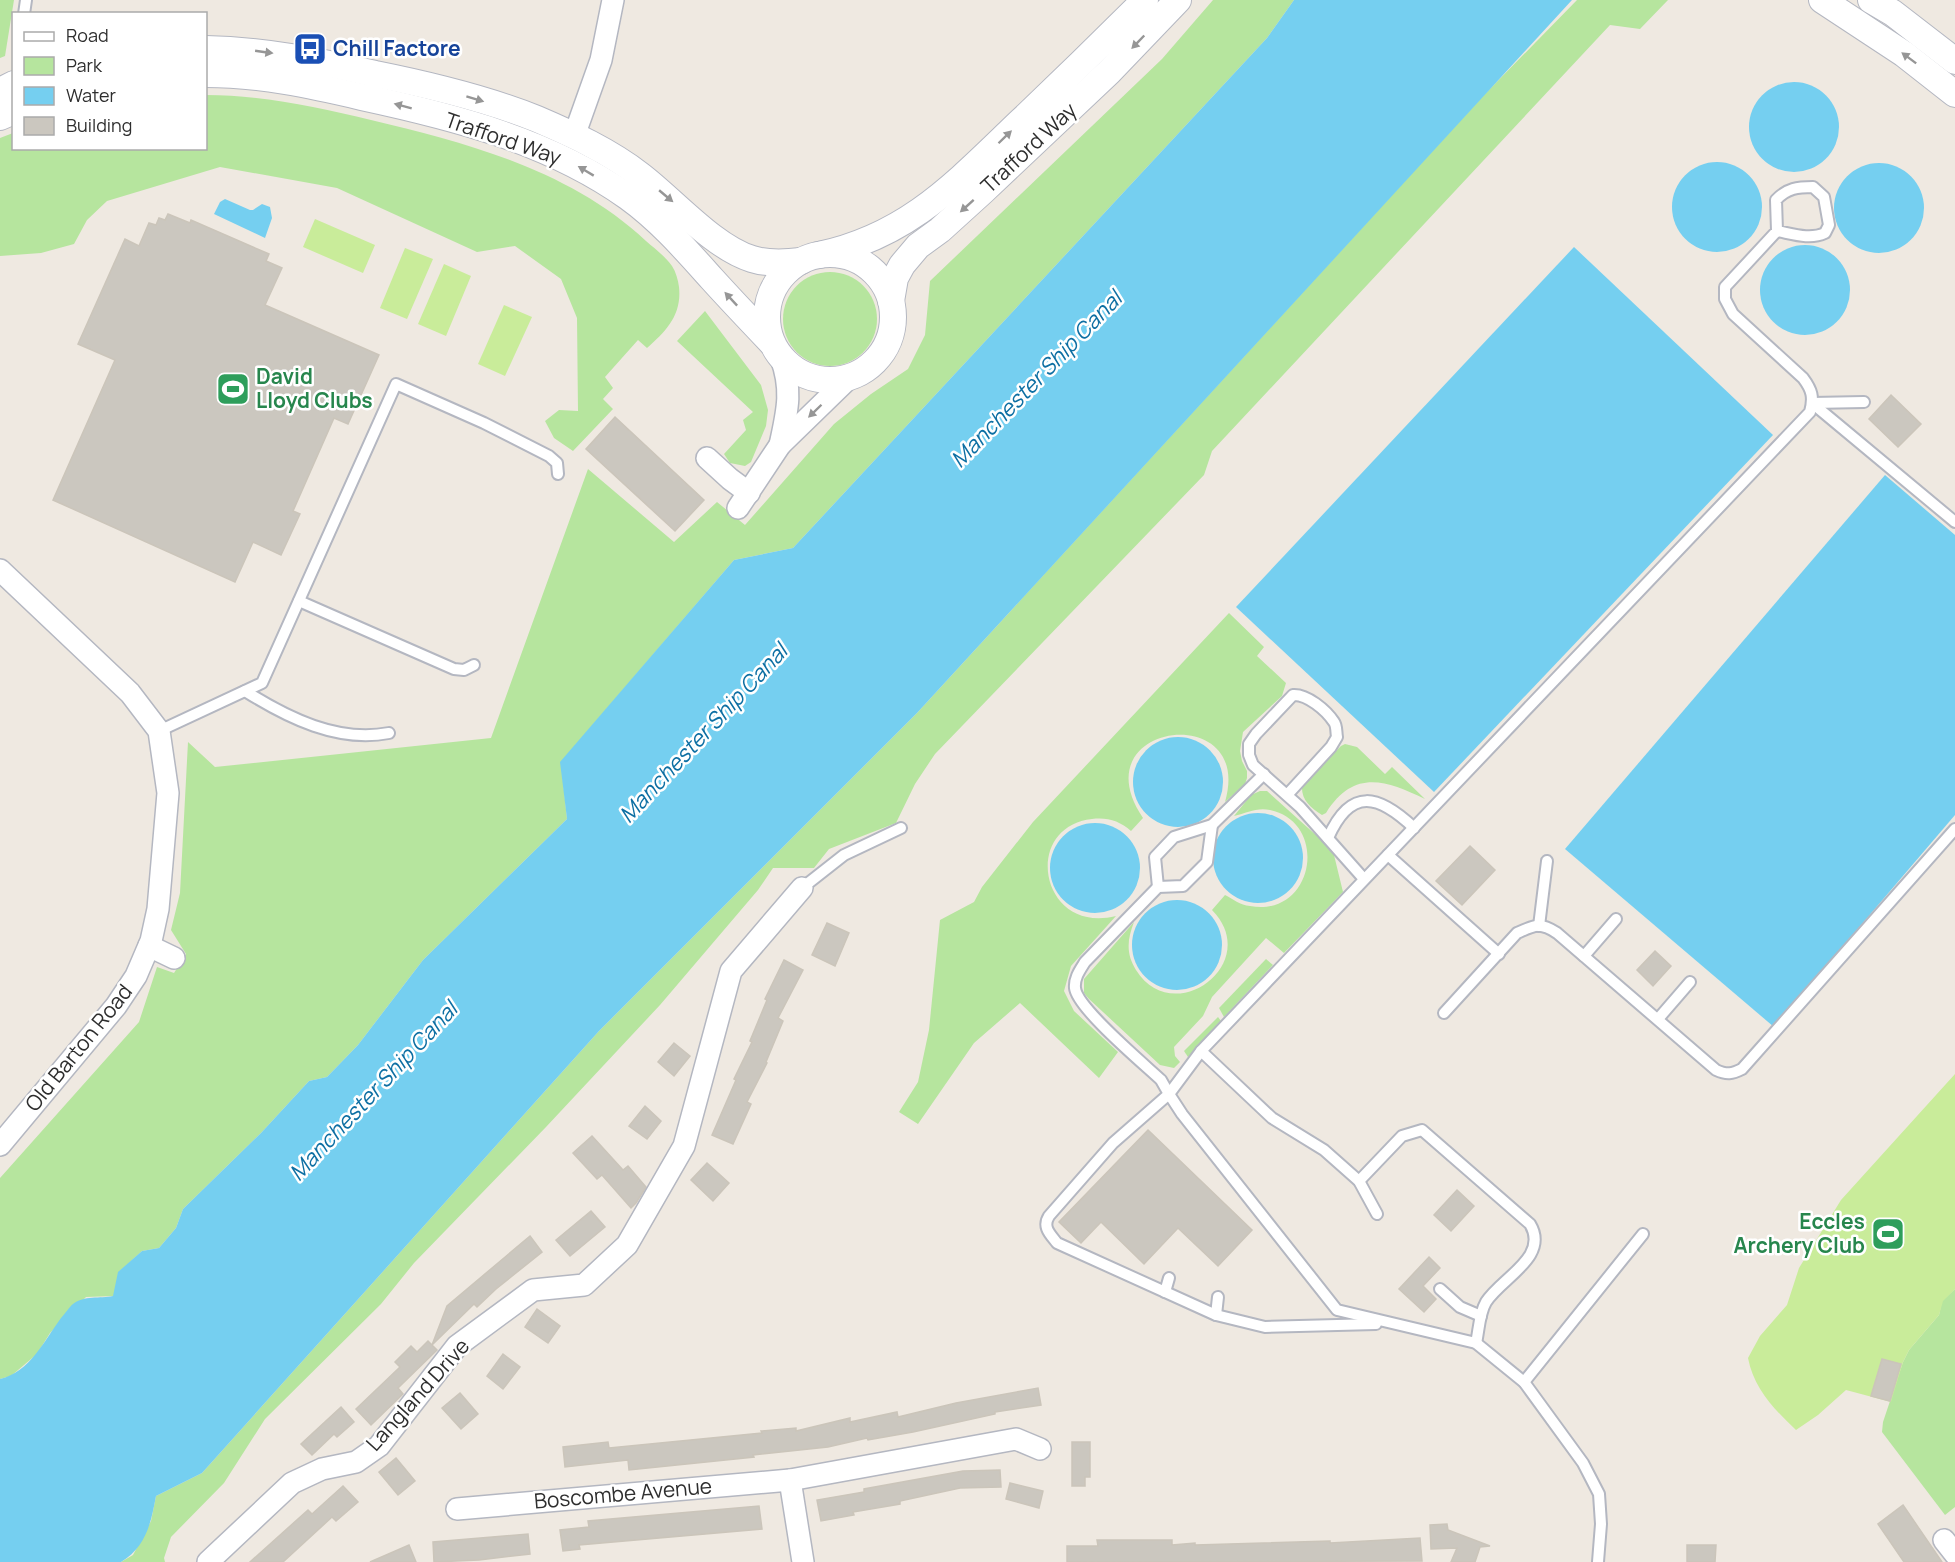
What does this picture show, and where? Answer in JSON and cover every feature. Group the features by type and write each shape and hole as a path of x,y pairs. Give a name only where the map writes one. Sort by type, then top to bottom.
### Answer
{"street":[{"path":"574,136 601,60 613,0"},
{"name":"Trafford Way","path":"207,49 242,49 302,58 433,86 536,119 602,150 639,174 721,243 751,259 776,264 810,258 877,237 936,200 1145,0"},
{"name":"Trafford Way","path":"891,301 895,278 918,246 940,230 983,191 1109,72 1178,0"},
{"path":"1822,0 1904,54 1955,94"},
{"path":"1871,0 1893,13 1955,61"},
{"name":"Trafford Way","path":"207,74 274,79 395,104 477,126 537,147 580,166 628,198 677,239 776,350"},
{"path":"776,350 795,371 813,378 832,381 850,377 867,368 881,355 890,338 893,320 891,301 884,284 872,270 856,260 838,255 810,258 786,272 774,286 767,304 766,323 789,386 786,418 780,445"},
{"path":"708,458 743,500 780,445 850,377"},
{"path":"0,570 129,693 159,731"},
{"name":"Old Barton Road","path":"0,1145 71,1053 116,1006 136,976 149,946 158,909 168,793 159,731"},
{"name":"Langland Drive","path":"208,1562 292,1484 322,1469 356,1462 379,1446 457,1346 533,1290 584,1285 627,1245 684,1146 731,971 802,888"},
{"path":"149,946 174,958"},
{"name":"Boscombe Avenue","path":"457,1509 790,1480 1016,1438 1040,1449"},
{"path":"790,1480 803,1562"}],"lane":[{"path":"1391,1323 1265,1327 1216,1315 1057,1243 1046,1228 1046,1221 1113,1143 1169,1094 1201,1051 1810,412 1812,390 1803,378 1733,314 1725,299 1725,287 1777,231 1776,200 1783,192 1797,187 1813,187 1824,197 1829,225 1825,233 1818,236 1803,236 1777,231"},
{"path":"159,731 262,683 396,384 484,423 549,456 557,463 558,474"},
{"path":"1812,404 1864,402"},
{"path":"1812,404 1955,522"},
{"path":"299,601 454,669 464,670 474,665"},
{"path":"245,691 274,710 340,734 371,737 389,734"},
{"path":"1287,795 1332,747 1337,737 1334,722 1308,697 1300,694 1293,695 1256,734 1249,744 1249,755 1253,765 1287,795 1364,879"},
{"path":"1158,887 1155,857 1174,837 1212,825 1264,774"},
{"path":"1328,838 1341,814 1353,805 1366,801 1379,802 1397,812 1414,828"},
{"path":"1212,825 1207,862 1183,886 1158,887 1085,962 1076,977 1074,987 1082,1005 1161,1080 1182,1114 1337,1310 1476,1343 1524,1382 1583,1463 1599,1494 1601,1524 1598,1562"},
{"path":"802,888 844,855 901,828"},
{"path":"1444,1013 1517,933 1545,925 1658,1019 1716,1071 1726,1075 1742,1069 1955,829"},
{"path":"1388,855 1499,954"},
{"path":"1539,926 1547,861"},
{"path":"1584,956 1616,919"},
{"path":"1658,1019 1690,982"},
{"path":"1201,1051 1272,1118 1324,1150 1359,1181 1377,1214"},
{"path":"1359,1181 1402,1136 1422,1130 1530,1224 1536,1234 1535,1246 1526,1261 1487,1301 1481,1316 1476,1343"},
{"path":"1524,1382 1643,1234"},
{"path":"1165,1292 1169,1278"},
{"path":"1440,1289 1460,1307 1481,1316"},
{"path":"1216,1315 1218,1296"}],"green space":[{"path":"0,0 14,0 5,56 0,58"},
{"path":"1213,0 1294,0 1267,38 793,548 734,560 561,762 567,819 423,960 358,1045 327,1077 309,1081 261,1133 183,1209 176,1228 159,1248 142,1251 119,1272 114,1296 86,1297 50,1333 37,1354 11,1376 0,1379 0,1178 139,1022 157,967 174,973 186,954 171,930 180,893 188,742 215,767 491,738 588,469 674,542 717,502 745,525 834,424 871,394 908,369 925,335 930,281 1162,59"},
{"path":"1577,0 1668,0 1640,29 1610,25 1212,451 1204,475 935,754 915,784 896,823 829,849 814,868 773,868 758,890 660,1005 414,1263 381,1304 265,1419 224,1483 171,1537 164,1558 165,1562 121,1562 133,1555 151,1521 156,1496 202,1473 599,1031 917,713 1483,96"},
{"path":"207,95 268,99 371,120 481,150 552,178 585,196 617,217 667,259 675,271 679,287 678,306 666,329 647,348 638,340 605,377 613,388 603,399 613,409 573,451 554,438 545,421 559,410 578,411 577,318 561,279 515,246 477,252 337,188 220,167 107,201 87,220 74,244 41,253 0,256 0,138 12,133 12,150 207,150"},
{"path":"315,219 375,245 363,273 303,247"},
{"path":"405,248 433,259 407,319 380,308"},
{"path":"444,264 471,276 446,336 418,324"},
{"path":"830,272 848,275 863,286 874,301 877,319 874,337 863,352 848,363 830,366 812,363 797,352 786,337 783,319 786,301 797,286 812,275"},
{"path":"504,305 532,317 505,376 478,364"},
{"path":"705,311 761,385 768,410 766,426 751,462 745,466 730,463 724,454 746,430 743,420 753,412 677,341"},
{"path":"1229,613 1264,647 1257,656 1286,683 1282,696 1243,732 1240,751 1247,771 1245,784 1225,802 1227,769 1216,748 1195,736 1171,735 1148,744 1133,761 1129,786 1143,818 1131,831 1118,822 1108,819 1092,819 1070,826 1055,840 1048,858 1049,878 1056,896 1070,910 1090,918 1116,916 1071,966 1064,991 1074,1011 1118,1052 1099,1078 1020,1003 974,1043 918,1124 899,1112 918,1082 929,1030 940,920 974,902 982,887 1033,822"},
{"path":"1345,744 1357,747 1385,774 1392,767 1425,799 1397,787 1371,782 1359,784 1348,790 1322,815 1305,799 1302,785"},
{"path":"1267,791 1327,845 1334,855 1343,892 1284,953 1266,938 1212,997 1203,1016 1174,1047 1175,1056 1180,1062 1174,1068 1160,1065 1089,999 1084,993 1084,979 1134,922 1129,947 1130,958 1136,970 1152,987 1171,993 1190,991 1207,982 1221,968 1227,950 1225,930 1212,910 1225,895 1250,906 1272,906 1289,898 1300,884 1307,867 1307,849 1301,832 1289,818 1270,810 1256,810 1234,816 1251,795"},
{"path":"1266,959 1273,965 1224,1017 1219,1008"},
{"path":"1218,1017 1221,1021 1188,1057 1184,1051"},
{"name":"Eccles Archery Club","path":"1955,1074 1955,1289 1943,1301 1939,1315 1909,1350 1891,1402 1846,1390 1818,1415 1796,1430 1760,1389 1748,1358 1760,1336 1787,1305 1799,1268 1841,1200"},
{"path":"1955,1289 1955,1507 1945,1515 1882,1432 1883,1422 1909,1350 1939,1315 1942,1301"}],"water":[{"name":"Manchester Ship Canal","path":"1294,0 1572,0 917,713 599,1031 202,1473 156,1496 146,1534 129,1556 121,1562 0,1562 0,1379 20,1370 28,1363 61,1318 77,1301 113,1296 118,1272 142,1251 159,1248 176,1228 183,1209 261,1133 309,1081 327,1077 358,1045 423,960 567,819 560,762 734,560 793,548 1267,38"},
{"path":"1794,82 1811,85 1826,95 1836,110 1839,127 1836,144 1826,159 1811,169 1794,172 1777,169 1762,159 1752,144 1749,127 1752,110 1762,95 1777,85"},
{"path":"1717,162 1734,165 1749,175 1759,190 1762,207 1759,224 1749,239 1734,249 1717,252 1700,249 1685,239 1675,224 1672,207 1675,190 1685,175 1700,165"},
{"path":"1879,163 1896,166 1911,176 1921,191 1924,208 1921,225 1911,240 1896,250 1879,253 1862,250 1847,240 1837,225 1834,208 1837,191 1847,176 1862,166"},
{"path":"225,199 250,210 262,204 270,207 272,218 265,238 214,214 220,202"},
{"path":"1805,245 1822,248 1837,258 1847,273 1850,290 1847,307 1837,322 1822,332 1805,335 1788,332 1773,322 1763,307 1760,290 1763,273 1773,258 1788,248"},
{"path":"1574,247 1773,435 1434,792 1236,607"},
{"path":"1885,475 1955,535 1955,815 1774,1027 1565,849"},
{"path":"1178,737 1195,740 1210,750 1220,765 1223,782 1220,799 1210,814 1195,824 1178,827 1161,824 1146,814 1136,799 1133,782 1136,765 1146,750 1161,740"},
{"path":"1258,813 1275,816 1290,826 1300,841 1303,858 1300,875 1290,890 1275,900 1258,903 1241,900 1226,890 1216,875 1213,858 1216,841 1226,826 1241,816"},
{"path":"1095,823 1112,826 1127,836 1137,851 1140,868 1137,885 1127,900 1112,910 1095,913 1078,910 1063,900 1053,885 1050,868 1053,851 1063,836 1078,826"},
{"path":"1177,900 1194,903 1209,913 1219,928 1222,945 1219,962 1209,977 1194,987 1177,990 1160,987 1145,977 1135,962 1132,945 1135,928 1145,913 1160,903"}],"building":[{"name":"David Lloyd Clubs","path":"168,214 190,223 191,220 269,254 266,261 282,268 265,305 379,355 348,424 334,418 293,511 300,514 281,555 253,542 235,582 53,500 115,360 78,344 125,239 139,246 149,223 156,225 159,218 165,220"},
{"path":"1891,395 1921,424 1898,447 1869,419"},
{"path":"615,417 704,500 675,531 586,449"},
{"path":"1470,846 1495,870 1462,905 1436,881"},
{"path":"827,923 849,933 835,966 812,955"},
{"path":"1655,951 1671,966 1653,986 1637,970"},
{"path":"784,960 803,970 778,1018 783,1021 767,1063 747,1102 751,1104 733,1144 712,1135 736,1080 734,1079 752,1042 750,1041 767,1000 765,999"},
{"path":"674,1043 690,1056 674,1076 658,1062"},
{"path":"645,1106 661,1121 647,1139 629,1126"},
{"path":"1148,1130 1252,1230 1218,1266 1178,1228 1144,1264 1101,1222 1081,1243 1059,1222"},
{"path":"592,1136 623,1170 628,1166 646,1187 631,1208 602,1175 597,1179 573,1153"},
{"path":"707,1163 729,1183 713,1201 691,1180"},
{"path":"1457,1190 1474,1206 1451,1231 1434,1215"},
{"path":"591,1211 605,1227 570,1256 556,1240"},
{"path":"530,1236 542,1252 477,1307 474,1304 432,1345 447,1306"},
{"path":"1429,1257 1440,1268 1423,1286 1436,1299 1424,1312 1399,1289"},
{"path":"537,1309 560,1326 548,1343 525,1327"},
{"path":"428,1341 437,1350 398,1388 403,1394 371,1425 356,1409 400,1367 395,1362 411,1346 417,1352"},
{"path":"503,1354 520,1367 503,1389 487,1376"},
{"path":"1882,1359 1901,1364 1890,1401 1871,1396"},
{"path":"1038,1388 1041,1405 995,1412 995,1414 913,1432 868,1440 867,1438 828,1447 629,1470 628,1460 565,1467 563,1447 608,1442 609,1448 762,1433 761,1431 796,1428 796,1431 850,1418 850,1422 897,1412 898,1417 956,1403"},
{"path":"460,1393 478,1414 461,1429 442,1408"},
{"path":"341,1407 354,1422 337,1437 334,1434 312,1455 301,1444"},
{"path":"1072,1442 1090,1442 1090,1477 1085,1477 1085,1486 1072,1486"},
{"path":"396,1458 415,1481 398,1495 379,1472"},
{"path":"1000,1470 1001,1487 960,1488 821,1521 817,1500 963,1471"},
{"path":"1010,1483 1043,1491 1039,1508 1006,1499"},
{"path":"343,1486 358,1502 336,1521 332,1517 283,1562 250,1562 308,1510 312,1514"},
{"path":"1903,1505 1942,1562 1904,1562 1878,1524"},
{"path":"759,1506 762,1529 579,1545 580,1549 563,1551 560,1530 589,1527 588,1521"},
{"path":"1447,1524 1448,1530 1490,1546 1480,1547 1475,1562 1451,1562 1457,1548 1431,1549 1430,1525"},
{"path":"528,1534 530,1554 434,1562 433,1542"},
{"path":"1420,1538 1422,1561 1067,1562 1067,1546 1098,1546 1097,1540 1172,1540 1172,1545 1195,1543 1195,1545 1330,1541 1330,1543"},
{"path":"409,1545 416,1562 370,1562"},
{"path":"1687,1545 1716,1545 1715,1562 1687,1562"}],"place":[{"name":"Chill Factore","path":"310,49"},
{"name":"David Lloyd Clubs","path":"233,389"},
{"name":"Eccles Archery Club","path":"1888,1234"}]}
